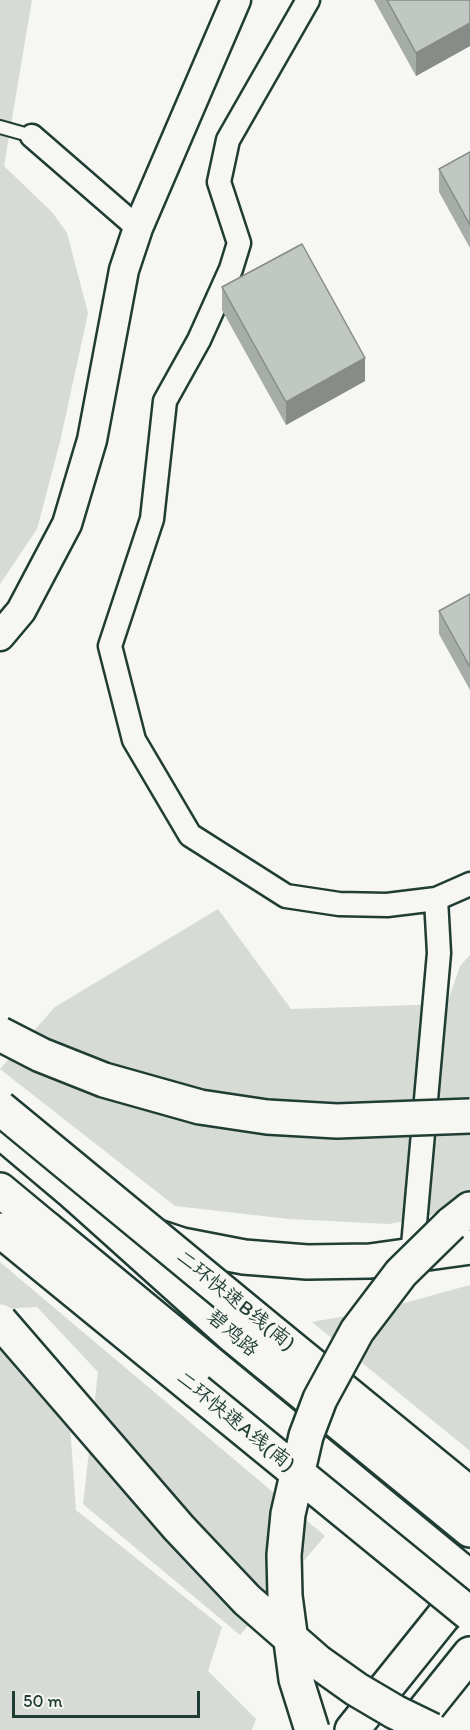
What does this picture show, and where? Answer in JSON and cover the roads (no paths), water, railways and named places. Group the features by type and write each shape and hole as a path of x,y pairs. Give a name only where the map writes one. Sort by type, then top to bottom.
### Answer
{"main road":[{"path":"0,1034 41,1055 104,1080 201,1107 267,1117 337,1121 470,1116"},
{"name":"二环快速B线(南)","path":"0,1108 465,1514"},
{"name":"碧鸡路","path":"0,1131 76,1195 232,1335 465,1514"},
{"name":"碧鸡路","path":"0,1190 470,1578"},
{"path":"76,1195 100,1211 153,1236 213,1251 308,1262 370,1261 420,1256 470,1247"},
{"path":"312,1730 296,1679 285,1596 284,1555 288,1514 306,1436 338,1364 378,1301 425,1247 470,1209"},
{"name":"二环快速A线(南)","path":"0,1230 470,1614"},
{"path":"420,1256 470,1237"},
{"path":"0,1321 179,1528 247,1600 282,1632 346,1682 395,1713 432,1730"},
{"path":"352,1730 470,1583"},
{"path":"409,1730 470,1654"}],"street":[{"path":"0,636 21,611 67,524 92,440 124,270 138,228 236,0"},
{"path":"308,0 228,140 219,182 239,243 231,269 198,340 165,401 152,519 110,646 134,740 190,835 286,896 339,904 368,904 436,899 470,884"},
{"path":"32,136 138,228"},
{"path":"420,1256 439,953 436,899"}],"lane":[{"path":"0,127 32,136"}]}
